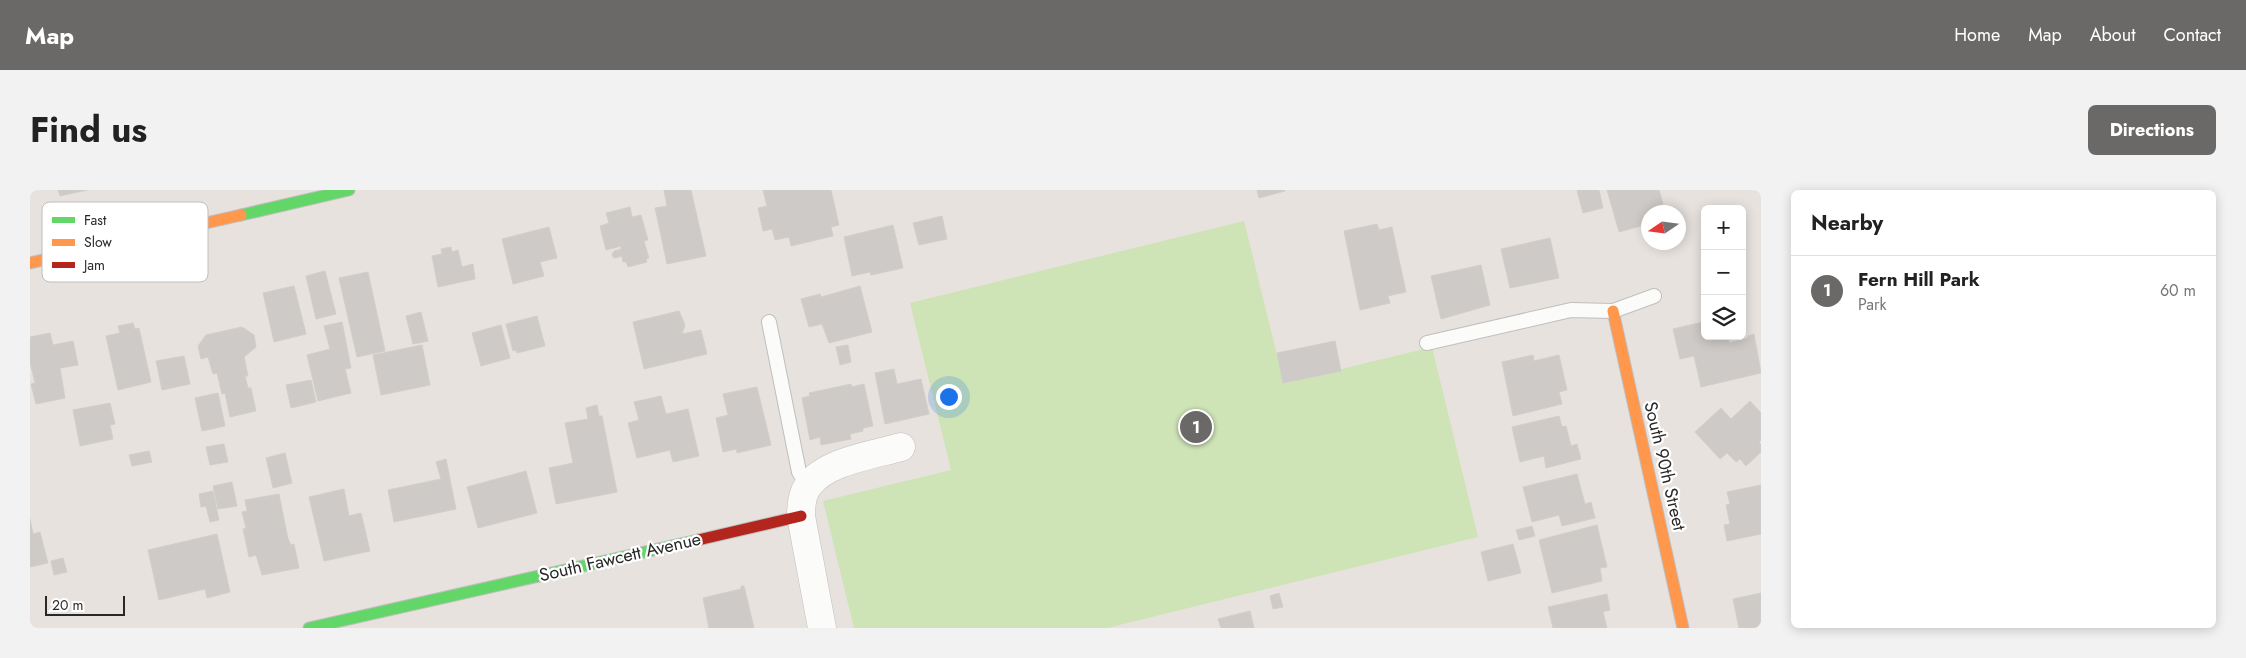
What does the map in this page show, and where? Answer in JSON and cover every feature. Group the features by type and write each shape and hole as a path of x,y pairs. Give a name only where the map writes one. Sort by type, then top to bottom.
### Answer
{"street":[{"path":"208,222 349,190"},
{"name":"South 90th Street","path":"1613,311 1683,628"},
{"path":"822,628 801,516 801,503 808,486 824,472 847,462 901,447"},
{"name":"South Fawcett Avenue","path":"309,628 801,516"}],"lane":[{"path":"1428,343 1571,310 1613,311 1654,296"},
{"path":"769,322 799,472 808,486"}],"green space":[{"path":"1244,221 1284,383 1432,347 1478,537 1107,628 854,628 823,501 951,470 910,303"}],"building":[{"path":"58,190 87,190 60,196"},
{"path":"664,190 691,190 706,256 667,264 655,208 667,206"},
{"path":"763,190 831,190 839,225 831,227 833,236 791,246 789,237 775,240 772,229 763,231 758,208 767,206"},
{"path":"1257,190 1284,190 1285,191 1259,198"},
{"path":"1577,190 1599,190 1603,208 1583,213"},
{"path":"1607,190 1659,190 1663,204 1641,205 1641,226 1619,232"},
{"path":"630,207 632,217 641,215 648,240 644,241 649,258 646,259 647,262 628,267 626,262 623,262 622,256 614,258 612,255 614,251 621,249 621,246 606,250 600,226 609,223 606,213"},
{"path":"942,216 947,239 919,245 913,223"},
{"path":"1377,224 1379,230 1392,227 1406,292 1388,296 1390,303 1360,310 1344,231"},
{"path":"893,225 903,268 871,275 870,272 852,276 844,237"},
{"path":"549,227 557,258 540,262 544,276 513,284 502,239"},
{"path":"1550,238 1559,278 1510,288 1501,249"},
{"path":"451,247 452,252 458,250 462,267 473,264 475,279 438,287 432,256 442,254 441,249"},
{"path":"1481,265 1490,305 1441,319 1431,276"},
{"path":"325,271 336,314 316,319 306,276"},
{"path":"368,272 385,351 357,357 339,278"},
{"path":"294,286 306,334 274,342 263,293"},
{"path":"860,286 872,332 829,343 822,324 809,327 801,299 820,294 821,297"},
{"path":"679,311 685,325 682,334 701,330 707,354 644,369 633,322"},
{"path":"421,312 428,341 413,344 406,316"},
{"path":"537,316 545,346 517,353 516,350 513,351 506,324"},
{"path":"342,322 351,368 345,369 351,393 318,401 307,355 330,349 324,326"},
{"path":"1701,322 1701,340 1729,340 1729,343 1746,340 1748,336 1754,334 1761,373 1701,387 1694,356 1680,359 1673,329"},
{"path":"133,323 135,329 139,328 151,382 118,390 106,336 120,333 118,326"},
{"path":"501,325 510,358 481,366 472,333"},
{"path":"242,327 254,335 256,347 244,357 248,376 245,376 248,388 251,388 256,411 230,417 225,393 222,394 217,373 213,374 208,357 201,359 198,346 206,335"},
{"path":"50,333 53,345 73,341 78,365 60,368 65,398 36,404 31,384 35,383 30,362 30,337"},
{"path":"1335,341 1341,371 1283,383 1277,353"},
{"path":"422,345 430,385 381,395 373,355"},
{"path":"848,345 851,362 840,365 836,347"},
{"path":"1533,355 1534,361 1559,355 1567,390 1559,392 1562,404 1513,416 1502,362"},
{"path":"184,356 190,384 162,390 156,361"},
{"path":"894,369 897,384 921,379 929,414 885,424 875,373"},
{"path":"311,380 316,402 291,408 286,385"},
{"path":"851,384 852,387 864,384 873,426 850,434 851,439 821,445 820,437 810,440 802,398 810,396 809,393"},
{"path":"757,387 771,445 737,453 736,449 723,452 716,418 728,415 723,394"},
{"path":"218,393 225,426 202,431 195,398"},
{"path":"661,396 666,414 688,409 699,456 673,462 670,450 637,458 628,423 639,420 634,402"},
{"path":"1750,401 1761,413 1761,440 1759,442 1761,452 1746,466 1740,459 1736,462 1727,453 1720,459 1695,432 1721,408 1731,419"},
{"path":"110,403 115,424 110,425 113,439 80,446 73,410"},
{"path":"597,405 599,416 602,416 617,492 556,504 549,468 573,463 565,423 588,419 586,408"},
{"path":"1559,416 1562,427 1566,426 1571,446 1577,444 1581,459 1546,468 1544,456 1520,462 1512,427"},
{"path":"224,444 228,462 210,465 206,447"},
{"path":"149,451 152,462 132,466 129,455"},
{"path":"285,453 292,483 273,488 266,458"},
{"path":"446,459 456,509 394,522 388,490 441,479 436,462"},
{"path":"526,471 537,513 478,528 467,487"},
{"path":"1577,474 1585,504 1591,502 1595,518 1562,526 1559,515 1532,522 1523,487"},
{"path":"232,482 237,506 218,509 213,486"},
{"path":"1761,485 1761,534 1727,541 1724,525 1730,524 1726,505 1730,504 1727,492"},
{"path":"344,489 349,516 361,513 370,551 324,561 309,497"},
{"path":"213,491 219,520 210,522 206,506 201,507 199,494"},
{"path":"279,494 288,539 291,545 294,544 299,568 262,575 256,555 249,557 243,529 246,528 242,512 247,511 245,500"},
{"path":"30,519 33,534 40,532 48,563 30,567"},
{"path":"1597,525 1607,567 1600,568 1602,581 1552,593 1539,540"},
{"path":"1532,526 1535,536 1519,540 1516,530"},
{"path":"217,534 230,592 207,598 205,589 159,600 148,550"},
{"path":"1513,544 1521,573 1488,581 1481,552"},
{"path":"63,558 67,572 54,575 51,561"},
{"path":"741,586 744,586 754,628 709,628 703,598 741,589"},
{"path":"1279,593 1283,607 1273,609 1270,596"},
{"path":"1761,593 1761,628 1739,628 1733,599"},
{"path":"1607,594 1610,610 1603,612 1607,628 1553,628 1548,607"},
{"path":"1250,611 1254,628 1221,628 1218,619"}],"traffic: fast":[{"path":"241,215 349,190"},
{"path":"309,628 698,540"}],"traffic: slow":[{"path":"208,223 241,215"},
{"path":"30,263 42,260"},
{"path":"1613,311 1683,628"}],"traffic: jam":[{"path":"698,540 801,516"}],"place":[{"name":"Fern Hill Park","path":"1196,427"}]}
